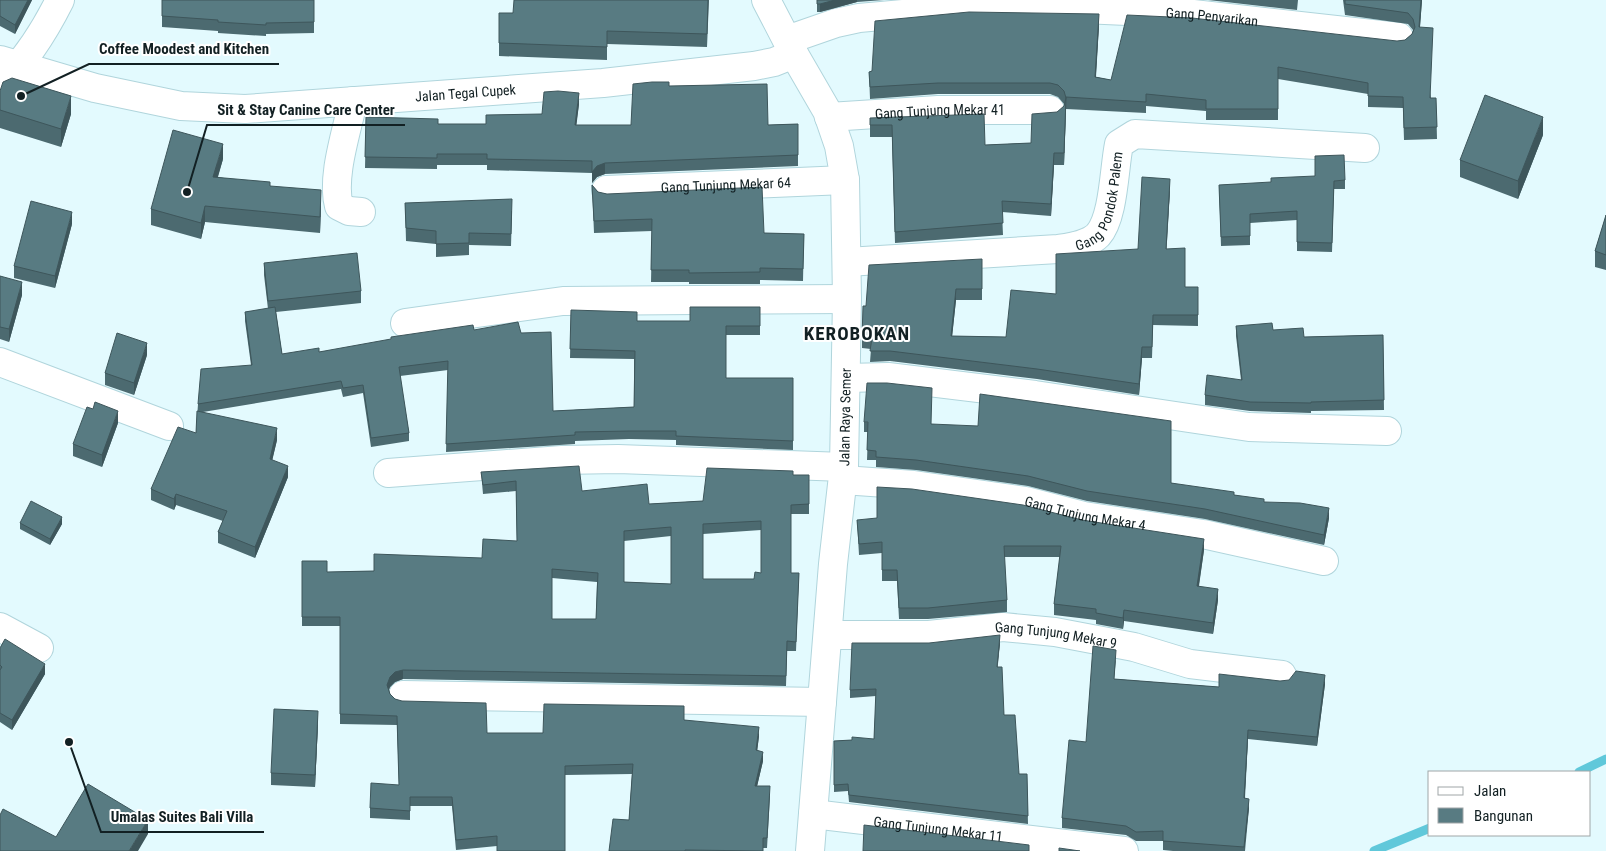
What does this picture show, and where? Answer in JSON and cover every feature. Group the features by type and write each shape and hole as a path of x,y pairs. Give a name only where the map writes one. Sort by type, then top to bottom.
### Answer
{"street":[{"path":"0,85 10,63 50,20 60,0"},
{"name":"Jalan Raya Semer","path":"766,0 790,47 810,79 829,118 839,146 845,180 847,299 844,474 833,564 810,851"},
{"name":"Gang Penyarikan","path":"790,47 836,23 859,18 968,8 1083,9 1193,14 1399,37"},
{"name":"Jalan Tegal Cupek","path":"10,63 95,88 181,106 245,109 603,83 712,72 774,62 790,47"},
{"path":"353,101 337,180 337,198 339,206 348,211 361,212"},
{"name":"Gang Tunjung Mekar 41","path":"829,118 938,110 1050,110"},
{"name":"Gang Pondok Palem","path":"847,262 1058,249 1082,244 1098,235 1107,217 1119,144 1135,134 1365,148"},
{"name":"Gang Tunjung Mekar 64","path":"606,190 845,180"},
{"path":"405,322 563,301 847,299"},
{"path":"0,362 169,426"},
{"path":"846,378 888,378 1035,395 1249,428 1387,431"},
{"name":"Gang Tunjung Mekar 4","path":"388,473 509,462 581,460 844,474 1026,500 1084,516 1203,534 1324,561"},
{"name":"Gang Tunjung Mekar 9","path":"828,635 929,635 1002,627 1055,632 1134,647 1190,664 1282,675"},
{"path":"0,628 39,648"},
{"path":"403,695 822,702"},
{"name":"Gang Tunjung Mekar 11","path":"813,814 1124,851"}],"building":[{"path":"0,0 28,0 15,25 0,16"},
{"path":"162,0 314,0 314,22 266,23 266,25 162,16"},
{"path":"514,0 708,0 707,34 607,31 607,47 499,43 499,13 513,13"},
{"path":"817,0 835,0 817,4"},
{"path":"1345,0 1421,0 1419,27 1433,28 1430,98 1436,98 1437,127 1404,128 1403,97 1368,96 1368,83 1278,67 1278,109 1206,109 1206,100 1146,94 1146,102 1066,98 1064,91 1058,85 1050,83 938,83 870,87 869,72 872,71 875,21 969,12 1099,14 1095,77 1111,80 1127,15 1192,18 1397,41 1405,40 1412,34 1415,27 1413,19 1408,13 1345,4"},
{"path":"12,78 71,96 61,129 0,110 0,91 3,82"},
{"path":"669,82 669,86 767,84 768,125 798,124 798,155 605,163 597,166 592,172 592,161 487,159 487,154 437,154 437,158 365,157 366,117 438,119 438,124 486,124 486,115 542,114 544,92 558,91 579,93 575,125 631,125 633,84"},
{"path":"1485,95 1543,117 1518,181 1460,160"},
{"path":"1066,98 1064,153 1054,153 1051,204 1002,201 1003,223 895,232 892,125 870,125 870,118 984,114 985,145 1031,143 1032,114 1057,112 1064,106"},
{"path":"173,130 223,144 213,177 270,182 270,186 321,190 320,217 205,206 201,223 151,209"},
{"path":"1344,155 1345,180 1334,181 1332,243 1297,242 1297,211 1250,214 1250,236 1221,237 1219,185 1271,182 1271,178 1315,176 1315,156"},
{"path":"1142,177 1170,179 1166,249 1185,248 1185,287 1198,287 1198,315 1153,315 1152,347 1142,347 1139,384 1037,369 890,351 870,351 872,338 862,338 863,306 866,306 869,265 982,259 982,289 956,289 951,336 1006,337 1011,290 1056,294 1056,254 1138,249"},
{"path":"592,185 598,192 607,194 762,187 764,233 804,234 803,269 760,268 760,272 689,273 689,270 651,270 652,219 594,221"},
{"path":"512,199 511,234 469,233 469,243 436,244 436,231 406,228 405,203"},
{"path":"31,201 72,212 55,276 14,266"},
{"path":"1606,215 1606,255 1595,251"},
{"path":"357,253 361,291 268,301 264,263"},
{"path":"0,276 22,282 9,329 0,327"},
{"path":"275,307 282,354 319,348 319,352 391,339 391,337 473,325 474,330 518,322 521,333 551,332 553,411 634,407 635,351 570,349 571,310 637,312 637,321 690,321 690,307 760,307 760,326 726,326 726,378 793,378 793,441 676,436 676,431 629,431 575,432 575,435 446,444 448,361 399,367 409,433 371,438 363,385 343,388 341,381 198,404 201,369 252,365 245,312"},
{"path":"1272,323 1273,330 1303,328 1304,337 1383,335 1384,400 1311,403 1250,402 1205,395 1207,375 1242,380 1236,326"},
{"path":"117,333 147,343 134,383 105,373"},
{"path":"867,383 887,383 932,388 931,424 978,426 980,394 1171,421 1171,483 1234,492 1234,495 1264,499 1264,502 1300,503 1329,508 1324,535 1205,509 1087,491 1028,476 916,460 876,457 876,451 867,450 868,422 864,422"},
{"path":"95,402 118,411 102,455 73,444 87,407 93,409"},
{"path":"197,411 277,428 270,459 288,466 255,547 218,532 227,511 176,494 174,499 151,489 178,427 196,433"},
{"path":"579,466 582,491 647,484 649,504 703,501 707,468 793,471 793,475 809,475 809,504 791,505 791,573 799,573 796,642 787,641 786,676 403,670 395,672 390,677 387,685 390,694 395,699 402,701 486,703 487,733 543,733 544,704 684,706 684,720 759,727 756,750 763,752 755,786 770,786 767,838 763,838 763,851 609,851 613,819 629,820 633,764 565,766 565,851 497,851 497,836 456,840 452,797 410,797 410,811 370,808 371,783 399,785 397,716 340,714 340,617 302,617 302,561 327,561 327,572 374,571 374,554 482,558 483,539 517,541 516,481 483,485 481,472","holes":["761,521 761,573 755,572 754,579 703,579 703,524","671,527 671,584 624,582 624,531","552,569 598,573 596,619 552,619"]},
{"path":"877,487 912,489 1023,505 1082,520 1204,539 1197,586 1218,589 1213,623 1124,610 1123,618 1096,613 1096,609 1054,604 1061,546 1004,546 1007,600 928,608 899,608 897,570 882,570 882,542 859,544 857,520 877,518"},
{"path":"31,501 62,517 50,539 20,523"},
{"path":"1000,635 997,667 1002,667 1004,715 1015,715 1019,774 1027,774 1028,816 849,795 848,784 834,785 834,741 852,740 852,737 874,739 876,689 850,690 852,643 929,643"},
{"path":"5,639 45,664 12,720 0,713 0,670 2,667 0,665 0,648"},
{"path":"1093,646 1116,650 1114,679 1219,687 1219,674 1280,681 1289,680 1296,671 1325,675 1317,737 1248,730 1244,798 1249,799 1244,847 1163,841 1163,831 1136,832 1126,826 1062,818 1069,740 1086,742"},
{"path":"274,709 318,711 315,775 271,773"},
{"path":"88,784 148,820 129,851 0,851 0,815 3,809 56,837"},
{"path":"864,825 1029,845 1029,851 863,851"},
{"path":"1059,848 1080,851 1059,851"}],"waterway":[{"path":"1581,771 1606,759"},
{"path":"1374,851 1428,829"}],"place":[{"name":"Coffee Moodest and Kitchen","path":"21,96"},
{"name":"Sit & Stay Canine Care Center","path":"187,192"},
{"name":"Umalas Suites Bali Villa","path":"69,742"}],"district":[{"name":"KEROBOKAN","path":"857,333"}]}
